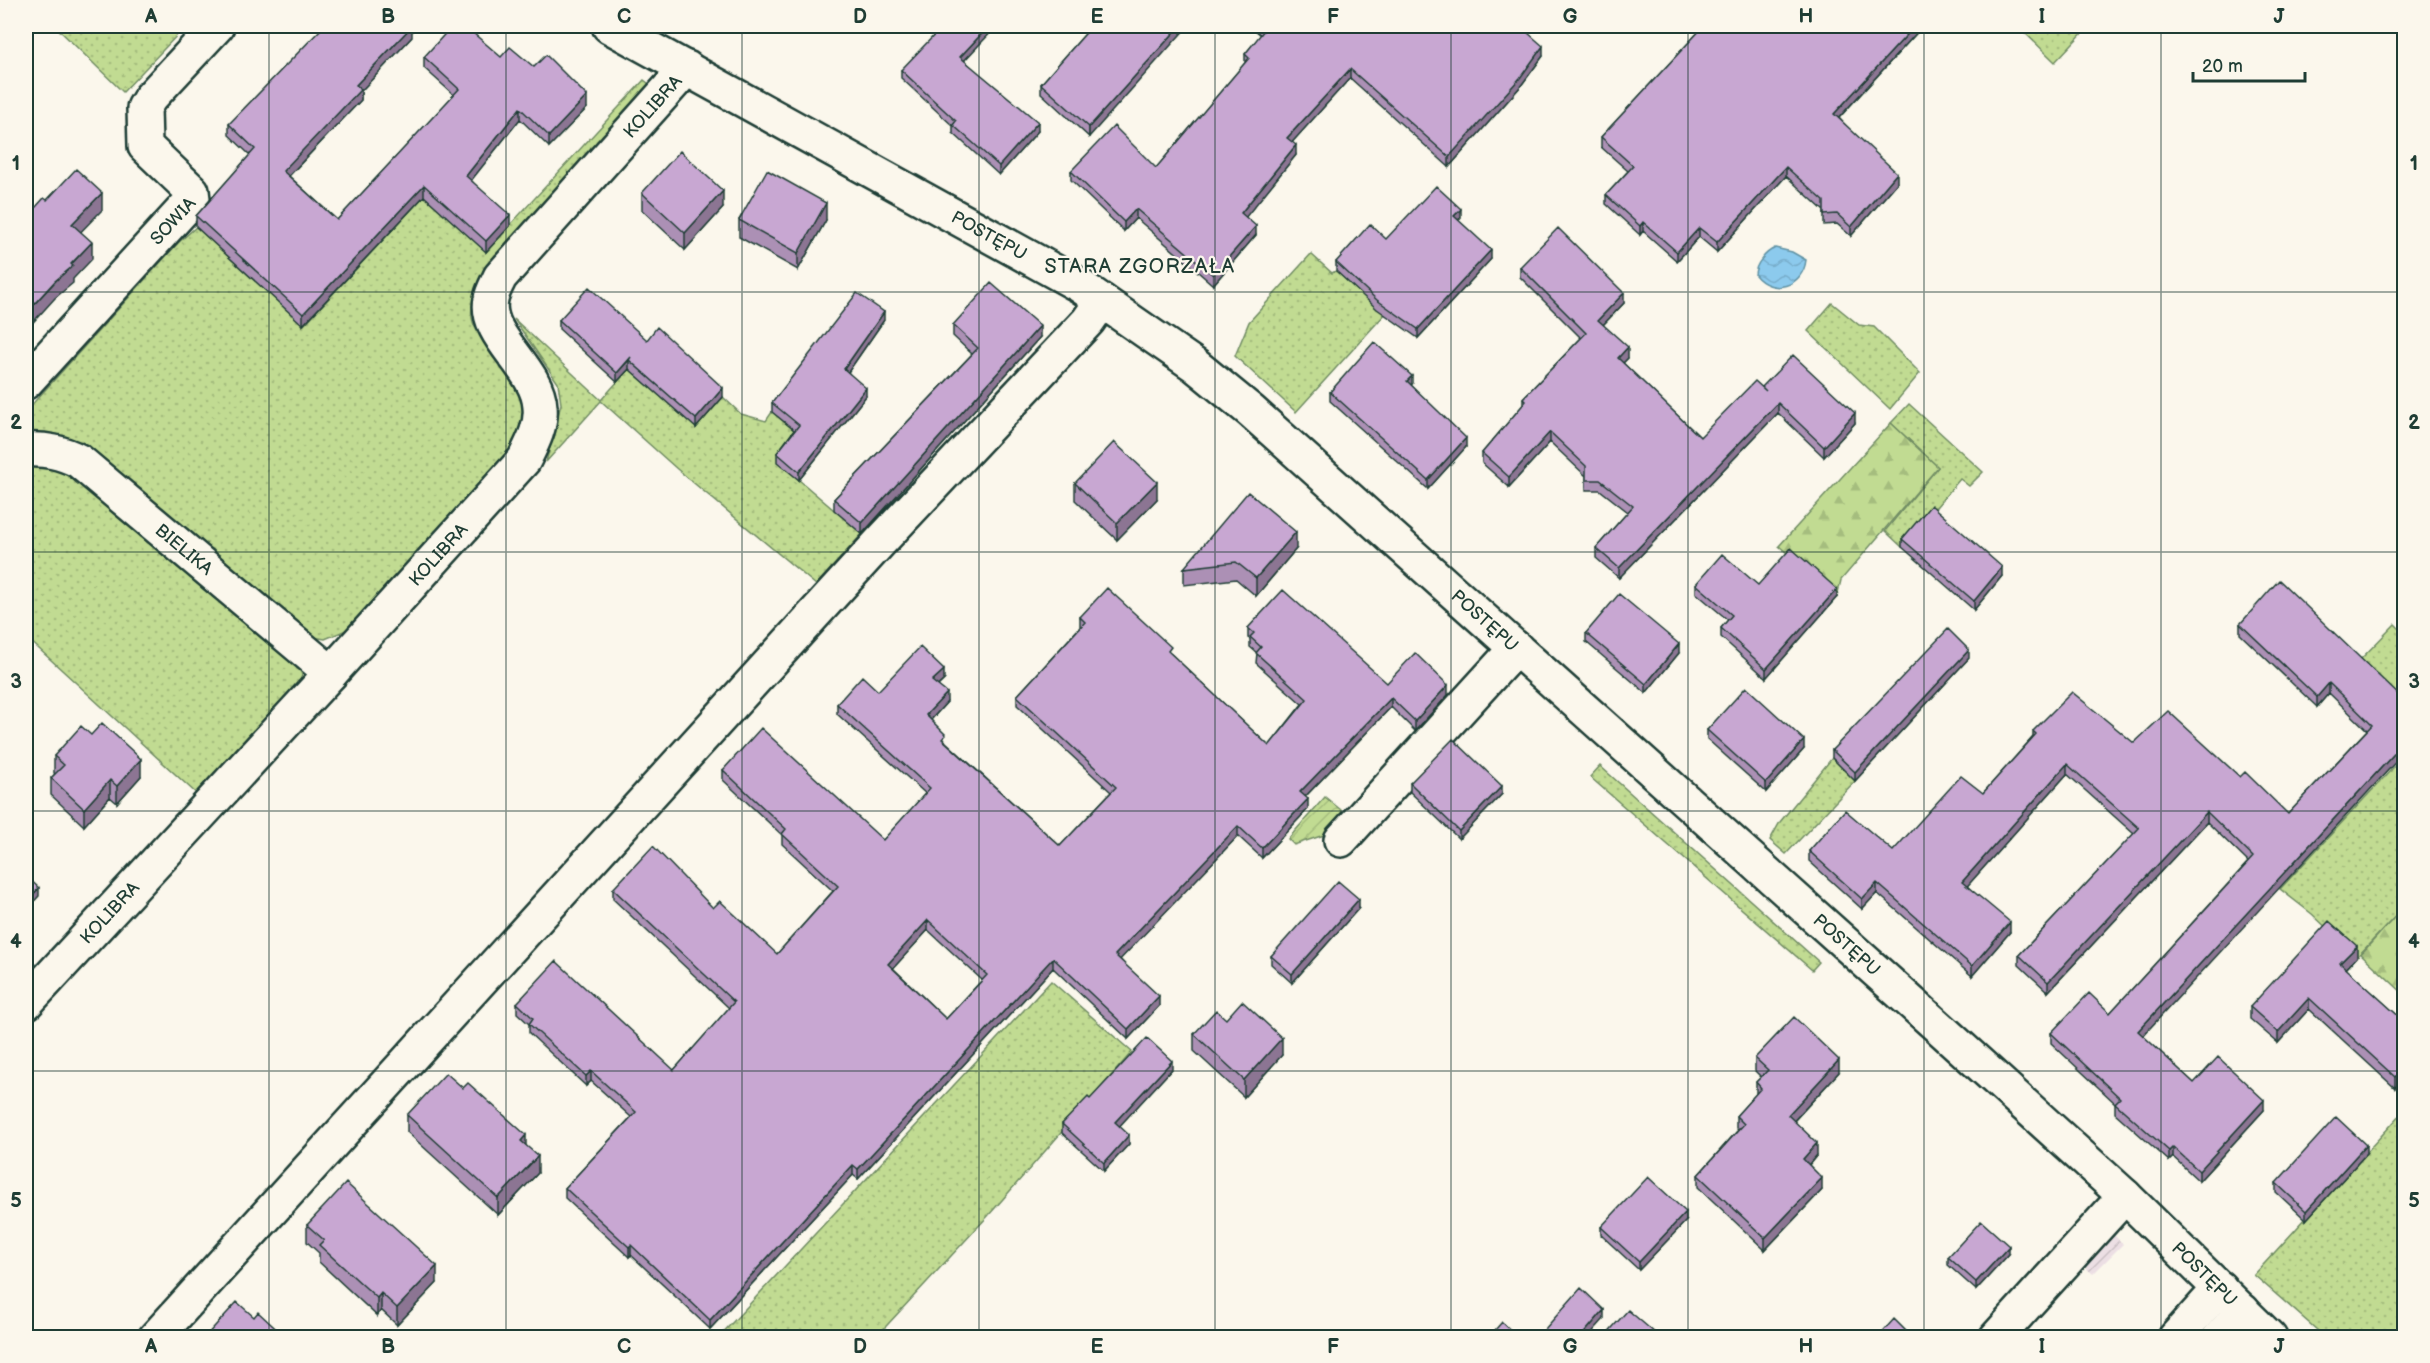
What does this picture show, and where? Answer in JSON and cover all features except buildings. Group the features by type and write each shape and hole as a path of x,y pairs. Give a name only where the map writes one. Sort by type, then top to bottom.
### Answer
{"street":[{"name":"SOWIA","path":"26,382 193,199 192,191 147,151 143,138 144,108 150,98 217,26"},
{"name":"POSTĘPU","path":"609,26 993,236 1102,301 1196,366 1251,411 2125,1196 2270,1338"},
{"name":"KOLIBRA","path":"26,1003 524,460 536,436 541,409 537,390 528,371 493,324 490,300 500,278 687,68"},
{"path":"155,1338 881,541 1088,321 1102,301"},
{"name":"BIELIKA","path":"26,450 47,450 66,454 79,461 331,673"},
{"path":"1341,840 1516,648"},
{"path":"1996,1338 2125,1196"},
{"path":"2175,1338 2220,1288"},
{"path":"2219,1338 2244,1311"}],"shaded area":[{"path":"2109,1230 2123,1244 2093,1274 2079,1262"}],"green space":[{"path":"55,26 178,26 183,29 123,92"},
{"path":"2018,26 2089,26 2055,62"},
{"path":"644,80 648,83 647,93 504,246 480,281 472,307 474,326 484,341 512,369 522,388 524,415 514,455 351,628 325,639 307,636 26,437 26,411 178,243 196,227 304,325 424,196 486,251"},
{"path":"1311,254 1332,273 1336,271 1385,314 1296,412 1235,356 1249,322"},
{"path":"1832,303 1859,325 1874,327 1920,373 1890,409 1808,331"},
{"path":"514,319 601,400 629,369 696,428 723,397 741,414 766,421 772,412 799,434 778,462 862,534 816,585 677,469 601,401 546,462 561,404 558,383"},
{"path":"1909,404 1983,472 1969,486 1960,479 1902,547 1885,531 1938,467 1891,423"},
{"path":"1891,423 1938,467 1841,580 1837,597 1779,546"},
{"path":"34,466 62,470 112,500 299,667 302,675 299,686 199,796 26,637 26,468"},
{"path":"2395,624 2404,633 2404,710 2357,663"},
{"path":"2404,756 2404,907 2357,957 2312,914 2280,889"},
{"path":"1832,758 1855,781 1786,854 1770,840 1780,822"},
{"path":"1600,766 1819,962 1812,970 1590,777"},
{"path":"1325,797 1346,814 1330,833 1294,845 1288,839"},
{"path":"2404,907 2404,994 2361,954"},
{"path":"1051,981 1132,1052 988,1216 876,1337 718,1338"},
{"path":"2404,1111 2404,1337 2325,1337 2254,1275"}],"water":[{"path":"1775,248 1792,252 1806,260 1799,277 1786,286 1770,285 1755,275 1762,259"}],"district":[{"name":"STARA ZGORZAŁA","path":"1140,267"}]}
